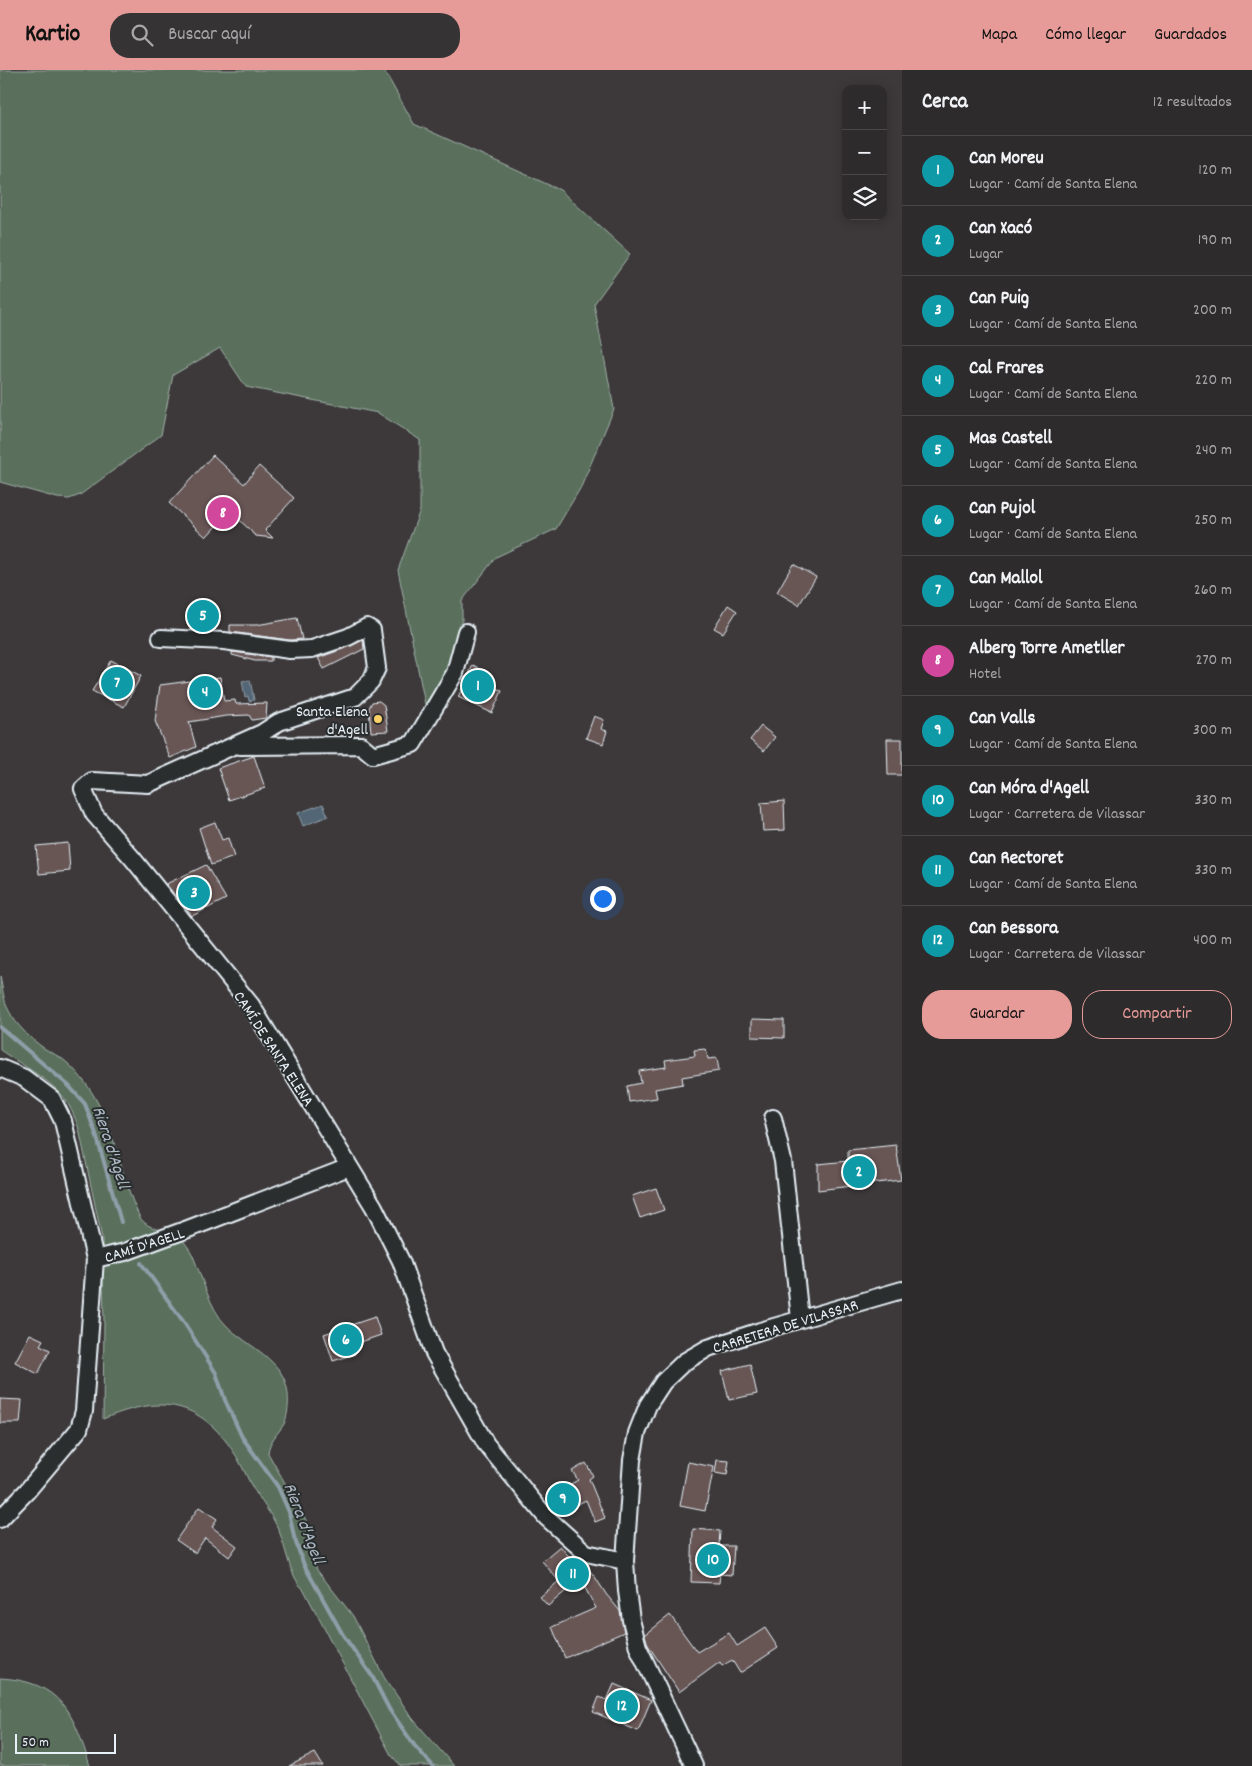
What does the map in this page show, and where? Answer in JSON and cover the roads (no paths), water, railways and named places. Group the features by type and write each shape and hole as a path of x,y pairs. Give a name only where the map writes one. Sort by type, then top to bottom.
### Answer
{"street":[{"name":"CAMÍ DE SANTA ELENA","path":"161,638 224,641 290,650 312,649 348,637 367,627 372,630 377,668 371,681 355,696 279,722 262,733 148,784 92,781 83,789 94,814 133,859 251,1005 374,1206 400,1261 434,1353 486,1444 546,1518 586,1553 624,1561"},
{"path":"230,748 361,745 373,755 412,744 455,673 466,632"},
{"name":"CAMÍ D'AGELL","path":"0,1068 24,1078 52,1099 63,1121 94,1259 125,1252 188,1230 349,1167"},
{"path":"772,1118 783,1161 800,1319"},
{"path":"0,1519 27,1491 79,1429 84,1411 94,1259"},
{"name":"CARRETERA DE VILASSAR","path":"694,1766 638,1647 632,1620 624,1561 632,1460 637,1433 648,1405 663,1382 684,1362 708,1348 902,1290"}],"water":[{"path":"250,680 254,700 249,701 248,696 245,697 242,681"},
{"path":"323,804 328,816 303,826 298,813"}],"waterway":[{"name":"Riera d'Agell","path":"0,1027 69,1086 85,1104 96,1134 121,1222"},
{"name":"Riera d'Agell","path":"141,1263 183,1321 216,1373 225,1400 242,1437 278,1487 289,1512 294,1537 304,1565 343,1635 372,1676 389,1709 414,1745 433,1766"}],"place":[{"name":"Alberg Torre Ametller","path":"223,513"},
{"name":"Mas Castell","path":"203,616"},
{"name":"Can Mallol","path":"117,683"},
{"name":"Can Moreu","path":"478,686"},
{"name":"Cal Frares","path":"205,692"},
{"name":"Santa Elena d'Agell","path":"378,719"},
{"name":"Can Puig","path":"194,893"},
{"name":"Can Xacó","path":"859,1172"},
{"name":"Can Pujol","path":"346,1340"},
{"name":"Can Valls","path":"563,1499"},
{"name":"Can Móra d'Agell","path":"713,1560"},
{"name":"Can Rectoret","path":"573,1574"},
{"name":"Can Bessora","path":"622,1706"}]}
